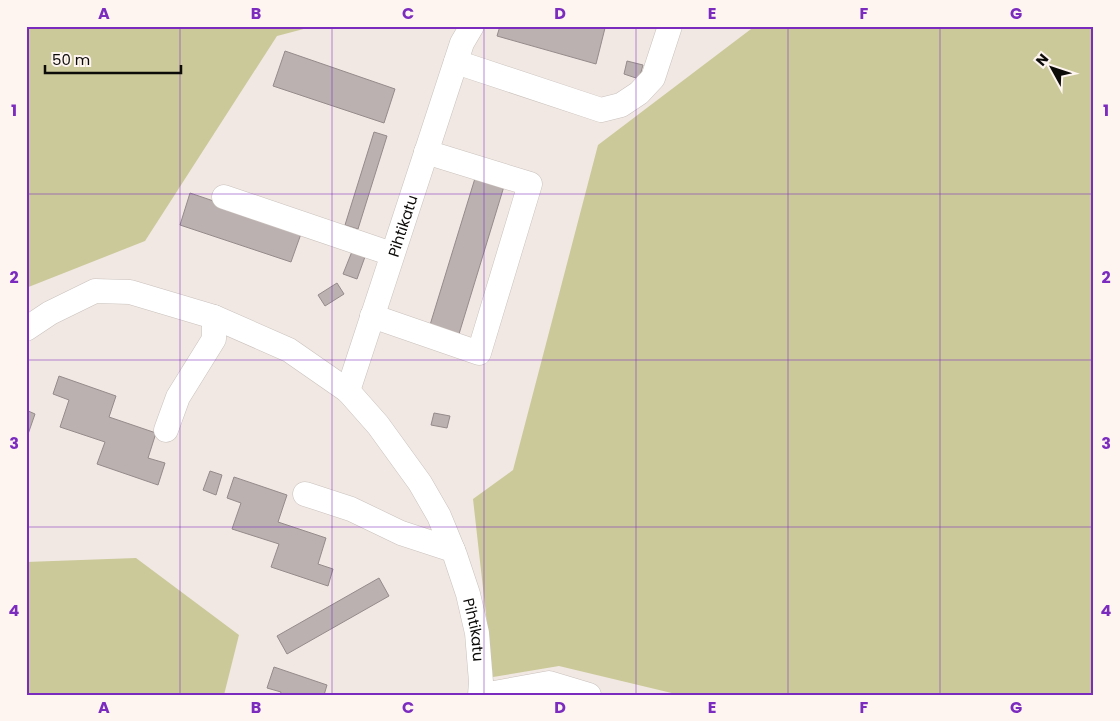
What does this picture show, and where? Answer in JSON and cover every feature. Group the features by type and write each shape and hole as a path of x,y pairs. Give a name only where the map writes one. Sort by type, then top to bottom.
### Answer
{"street":[{"name":"Pihtikatu","path":"348,390 462,40 472,26"},
{"path":"456,62 601,110 621,105 639,93 653,78 670,26"},
{"path":"372,316 478,353 530,184 426,152"},
{"path":"224,197 392,254"},
{"name":"Pihtikatu","path":"26,329 50,313 95,291 130,292 214,317 289,350 348,390 378,425 420,484 439,516 468,594 477,633 482,695"},
{"path":"166,430 178,397 214,339 214,317"},
{"path":"305,494 351,509 401,533 453,550"},
{"path":"482,695 549,683 589,695"}],"shaded area":[{"path":"26,26 315,26 277,36 145,241 26,288"},
{"path":"755,26 1094,26 1094,695 680,695 559,666 493,677 473,499 513,470 598,145"},
{"path":"136,558 239,635 224,695 26,695 26,562"}],"building":[{"path":"500,26 600,26 605,28 596,64 497,36"},
{"path":"285,51 395,89 384,123 273,86"},
{"path":"627,61 643,65 639,79 624,74"},
{"path":"374,132 387,136 358,229 345,225"},
{"path":"476,175 505,183 459,334 430,325"},
{"path":"190,193 302,231 291,262 180,225"},
{"path":"353,249 366,254 357,279 343,274"},
{"path":"337,283 344,294 325,306 318,295"},
{"path":"59,376 116,396 109,417 156,433 148,458 165,463 158,485 97,464 105,442 60,427 69,400 53,394"},
{"path":"26,410 35,414 26,440"},
{"path":"434,413 450,416 447,428 431,425"},
{"path":"210,471 222,475 216,495 203,490"},
{"path":"234,477 287,495 278,522 326,538 318,564 333,569 328,586 271,567 279,544 232,529 241,503 227,498"},
{"path":"379,578 389,596 287,654 277,636"},
{"path":"274,667 327,685 324,695 280,695 281,692 267,688"}]}
